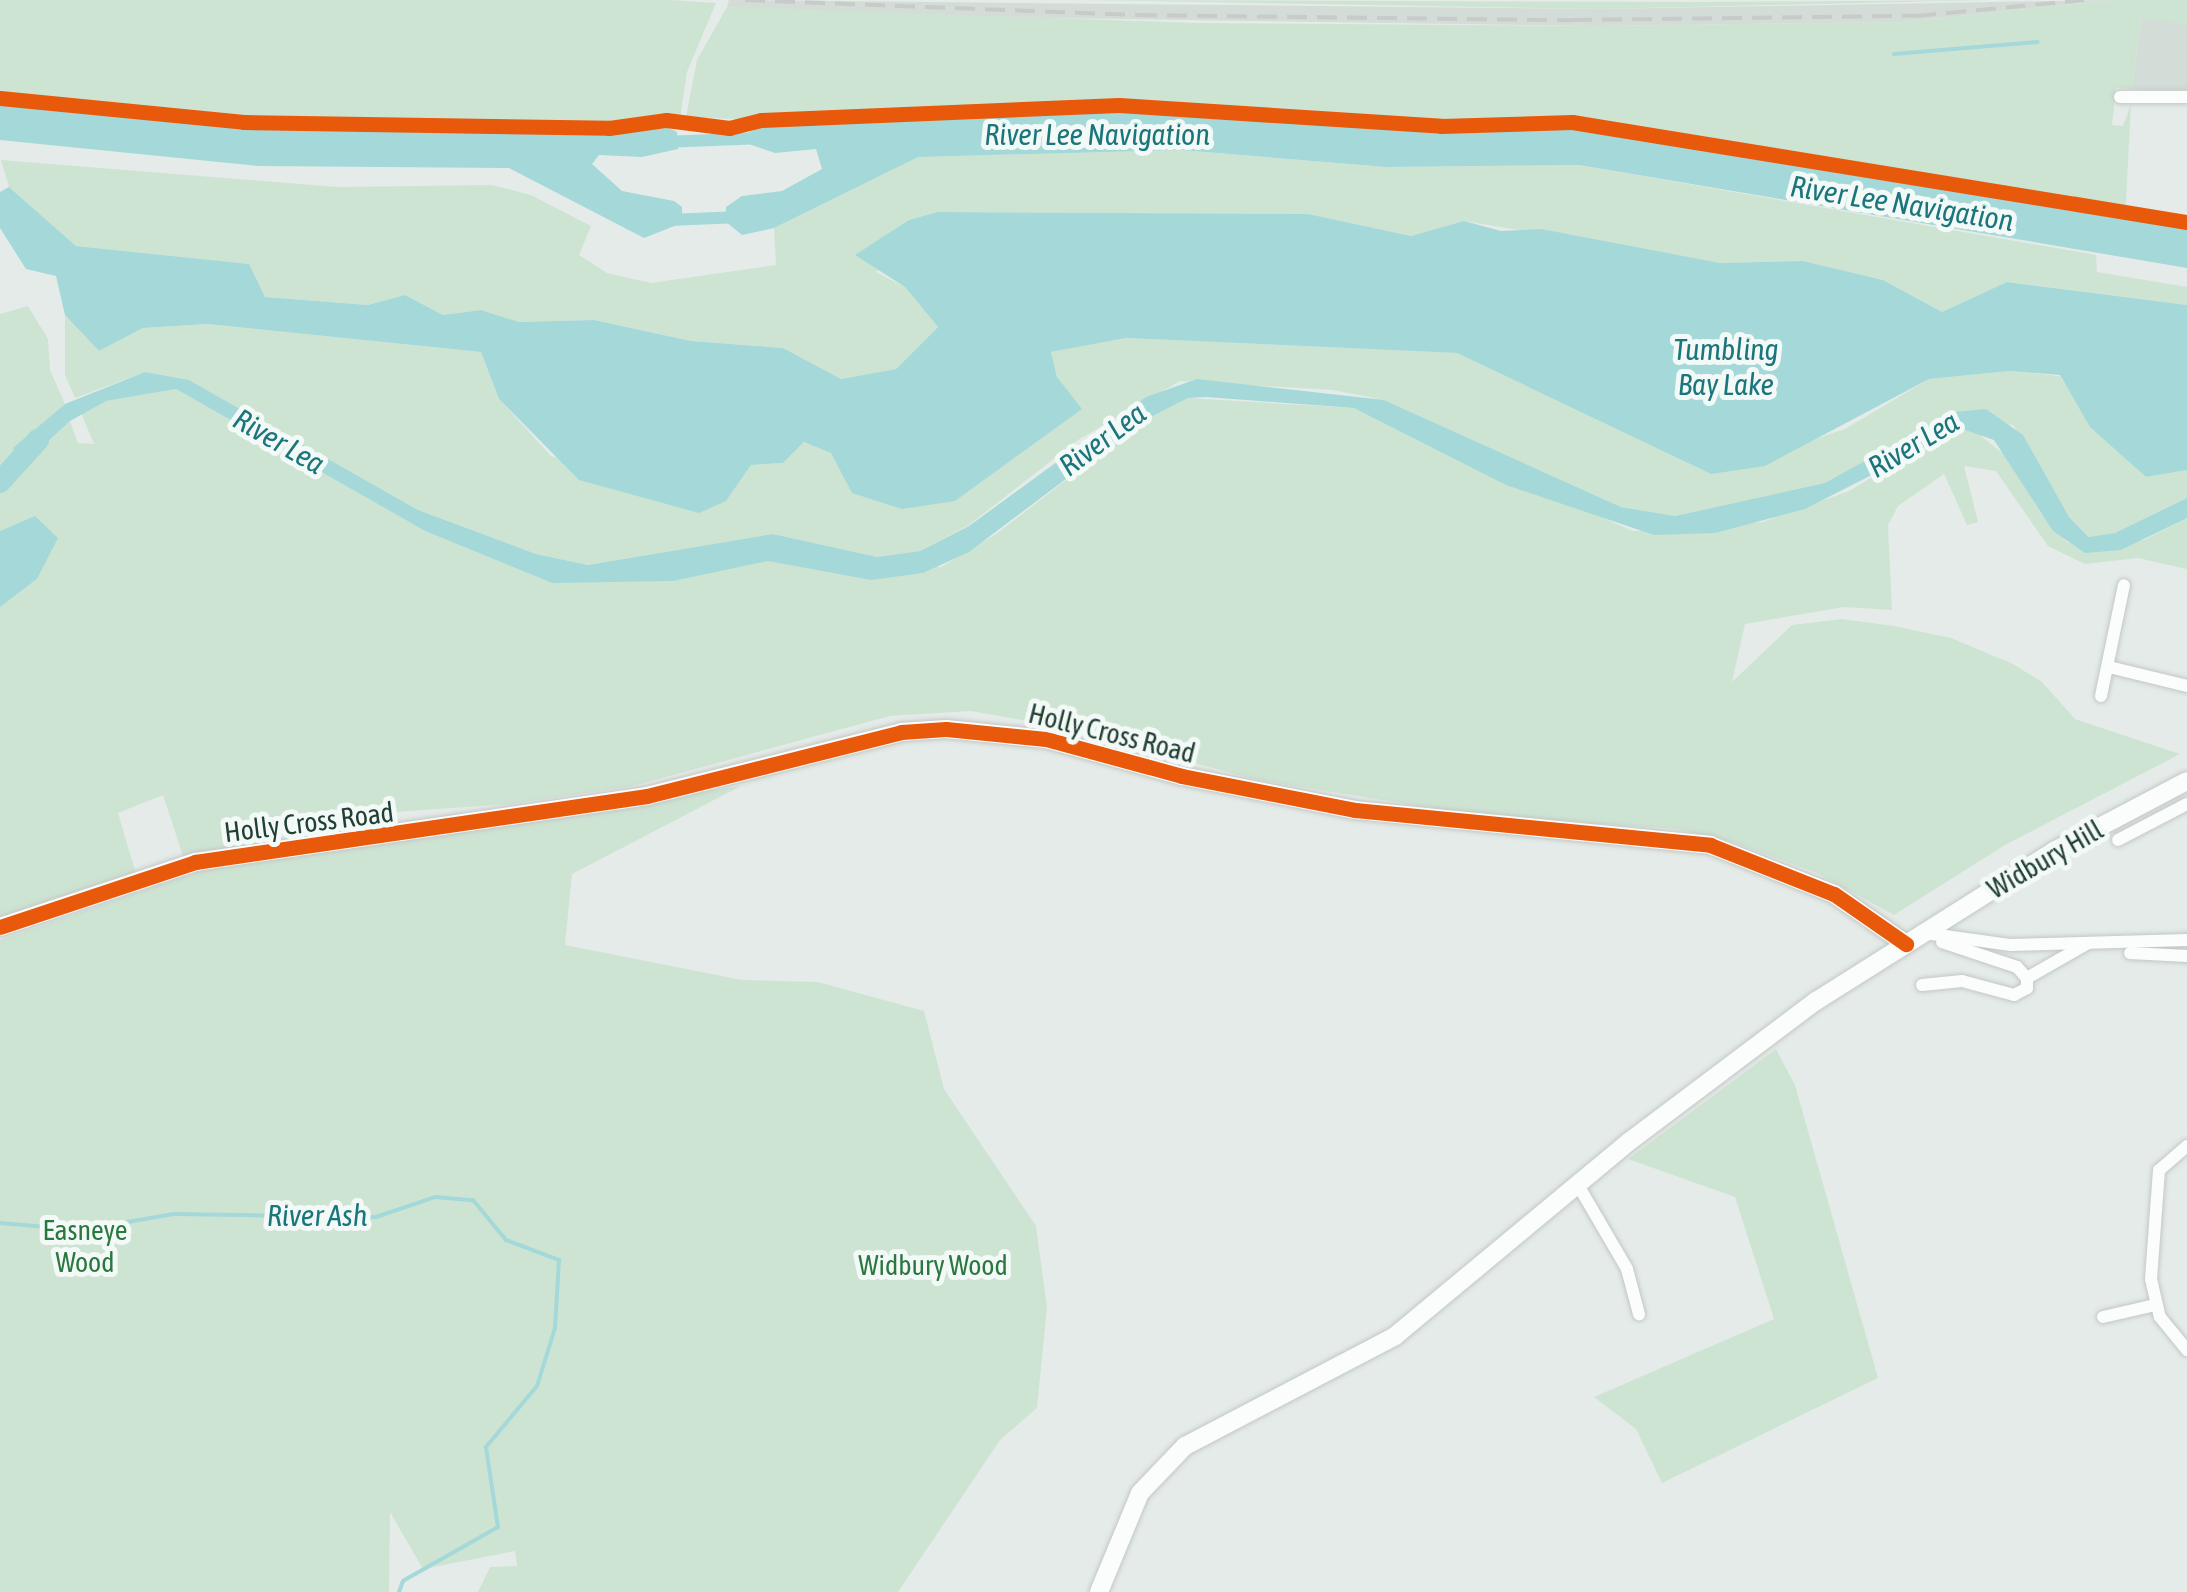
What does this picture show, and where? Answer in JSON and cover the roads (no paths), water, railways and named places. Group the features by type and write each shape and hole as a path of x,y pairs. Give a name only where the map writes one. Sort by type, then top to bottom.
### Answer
{"street":[{"path":"2120,97 2187,97"},
{"path":"2101,696 2124,585"},
{"path":"2109,667 2187,686"},
{"name":"Holly Cross Road","path":"0,928 204,860 648,796 901,732 946,728 1046,739 1182,776 1355,810 1710,845 1834,894 1906,944"},
{"name":"Widbury Hill","path":"1099,1592 1140,1493 1185,1446 1395,1336 1770,1034 1906,944 1931,936 2054,851 2187,781"},
{"path":"2118,840 2187,804"},
{"path":"1931,936 2010,945 2095,939 2187,940"},
{"path":"1931,936 2017,968 2028,978"},
{"path":"2028,978 2095,939"},
{"path":"2130,953 2187,956"},
{"path":"1922,984 1962,980 2014,994 2027,988 2028,978"},
{"path":"2187,1146 2168,1156 2157,1179 2155,1305 2187,1350"},
{"path":"1578,1185 1626,1269 1639,1314"},
{"path":"2103,1318 2155,1305"}],"water":[{"path":"0,102 224,124 614,132 658,123 677,132 678,149 642,157 599,155 592,164 622,191 674,201 682,207 682,223 644,238 509,168 258,166 0,140"},
{"path":"1149,110 1459,132 1577,127 2187,229 2187,268 1579,165 1386,167 1181,150 918,157 774,228 742,235 725,221 726,207 742,196 782,191 822,169 816,149 775,153 746,143 748,133 769,122"},
{"name":"Tumbling Bay Lake","path":"9,187 76,246 249,264 265,297 368,305 405,295 443,315 481,310 519,322 594,320 691,341 783,348 841,379 896,369 938,327 905,287 855,255 909,220 938,212 1308,214 1411,236 1464,221 1501,231 1541,229 1720,263 1803,261 1883,280 1942,312 2007,282 2187,305 2187,470 2146,477 2090,427 2060,375 2009,371 1929,379 1765,466 1711,474 1457,353 1126,338 1051,352 1057,377 1082,409 955,501 902,509 852,493 831,453 804,442 783,463 751,465 726,501 699,513 579,480 499,399 481,352 208,324 143,328 99,351 65,315 56,276 26,269 0,228 0,192"},
{"path":"145,372 189,380 418,510 536,554 588,565 773,534 877,557 920,551 969,526 1146,397 1197,379 1384,400 1621,507 1675,516 1825,483 1953,412 1986,409 2023,435 2069,517 2089,537 2115,533 2187,498 2187,518 2121,550 2085,553 2053,531 1994,440 1962,429 1805,509 1715,533 1654,535 1506,485 1354,408 1206,397 1188,398 1143,421 969,552 923,573 871,580 768,561 673,581 552,583 425,531 176,389 106,401 70,421 22,466 13,448 65,404"},
{"path":"35,516 58,538 37,579 0,607 0,531"}],"waterway":[{"path":"1894,54 2037,42"},
{"name":"River Lee Navigation","path":"663,142 763,138"},
{"path":"667,220 742,217"},
{"name":"River Lea","path":"0,482 38,440"},
{"name":"River Ash","path":"0,1223 82,1230 174,1214 376,1217 435,1197 473,1200 506,1240 559,1260 555,1328 537,1386 486,1447 498,1527 403,1581 399,1592"}],"railway":[{"path":"745,0 1137,15 1572,20 1916,16 2084,0"}],"park label":[{"name":"Easneye Wood","path":"85,1246"},
{"name":"Widbury Wood","path":"933,1265"}]}
